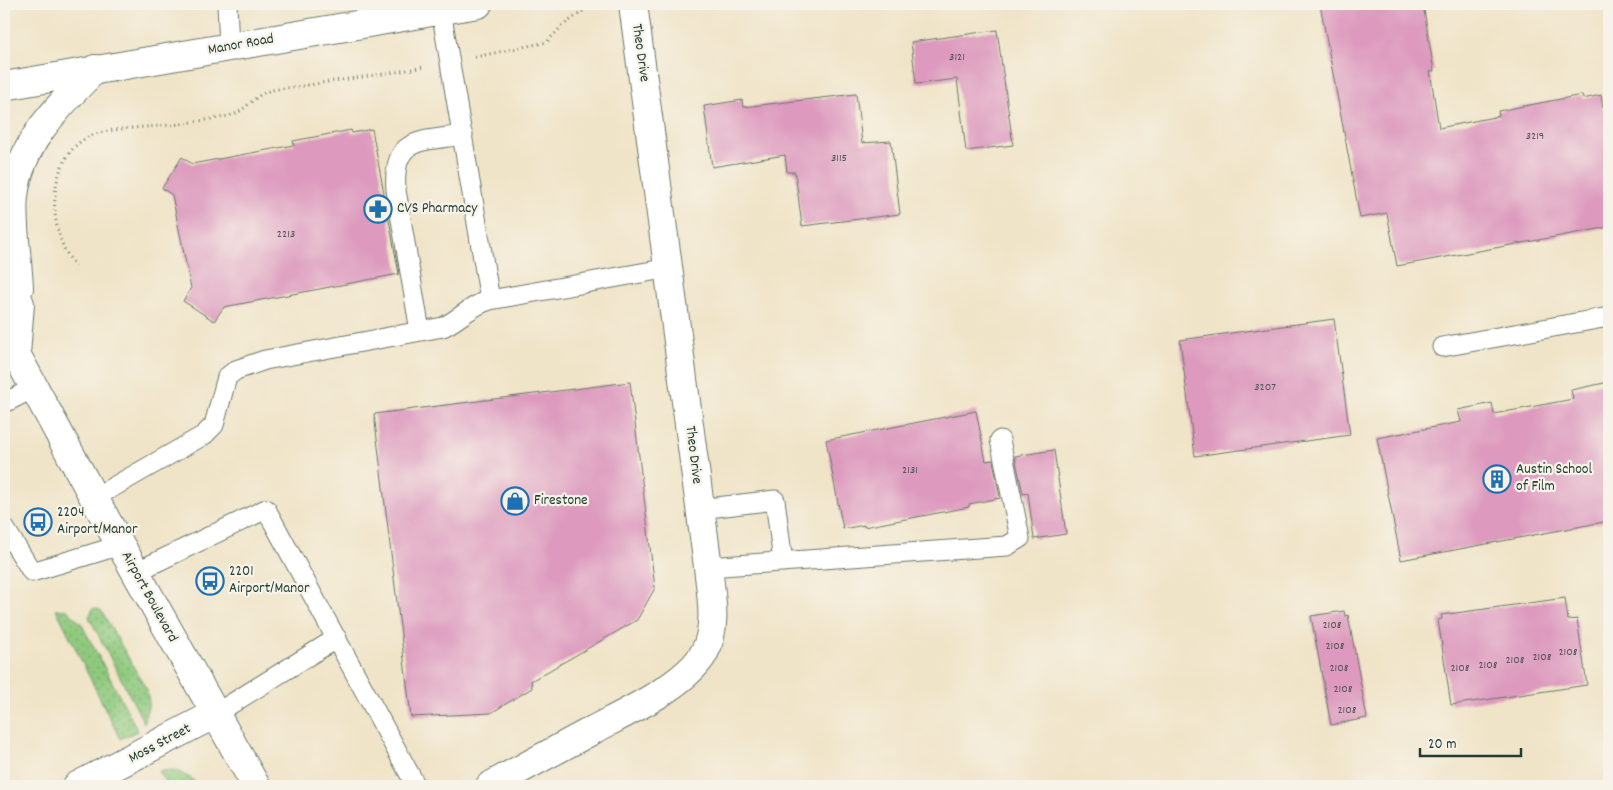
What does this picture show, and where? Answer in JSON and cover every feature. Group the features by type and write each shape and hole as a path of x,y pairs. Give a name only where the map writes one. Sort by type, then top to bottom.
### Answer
{"main road":[{"name":"Manor Road","path":"4,86 229,47 378,13 441,10 478,4"},
{"name":"Theo Drive","path":"490,786 649,699 681,679 704,654 712,630 712,599 708,567 633,4"},
{"path":"12,299 14,196 23,157 47,119 95,70"},
{"name":"Airport Boulevard","path":"4,264 12,299 10,351 34,388 256,786"},
{"name":"Moss Street","path":"77,786 216,714"}],"lane":[{"path":"227,4 229,47"},
{"path":"441,10 490,300"},
{"path":"420,331 394,172 397,159 403,150 420,142 463,135"},
{"path":"94,498 187,447 204,435 214,425 227,377 236,370 265,360 450,324 467,310 490,300 669,268"},
{"path":"1442,347 1609,317"},
{"path":"4,402 34,388"},
{"path":"708,567 1006,546 1020,538 1000,440"},
{"path":"700,509 775,500 784,562"},
{"path":"136,572 266,509 416,786"},
{"path":"4,527 32,572 120,545"},
{"path":"216,714 337,638"}],"path":[{"path":"476,57 547,42 562,26 593,4"},
{"path":"76,266 67,257 62,241 54,204 54,188 59,170 68,156 87,137 100,133 184,124 236,114 266,92 417,68"}],"green space":[{"path":"93,608 101,610 147,690 149,703 144,723 89,617"},
{"path":"56,609 67,610 81,623 138,731 120,739"},
{"path":"175,770 192,779 199,786 168,786 159,771"}],"building":[{"path":"1320,4 1423,4 1434,71 1430,71 1439,128 1499,116 1498,111 1582,95 1583,99 1601,95 1603,108 1609,107 1609,227 1397,266 1387,213 1360,218"},
{"path":"997,30 1013,145 966,151 957,79 916,84 911,42"},
{"path":"856,94 862,143 891,141 900,214 802,226 795,172 787,172 785,155 712,167 704,106 742,100 743,107"},
{"name":"CVS Pharmacy","path":"372,129 399,274 224,307 214,321 183,301 191,288 172,195 162,188 182,157 192,164 294,145 293,141 351,130 352,133"},
{"path":"1334,319 1350,435 1195,456 1180,340"},
{"name":"Firestone","path":"630,382 655,588 637,620 531,681 532,688 491,713 411,717 374,414"},
{"name":"Austin School of Film","path":"1609,382 1609,521 1401,560 1377,438 1461,422 1458,410 1492,403 1494,414 1573,399 1571,390"},
{"path":"976,411 986,461 993,460 1000,498 969,504 969,507 864,527 864,525 843,529 826,440"},
{"path":"1054,450 1066,534 1034,539 1028,493 1023,494 1015,456"},
{"path":"1565,598 1568,620 1577,619 1587,685 1451,705 1438,620 1442,619 1441,615"},
{"path":"1344,611 1345,616 1348,615 1367,718 1331,725 1311,616"}],"place":[{"name":"CVS Pharmacy","path":"378,209"},
{"name":"Austin School of Film","path":"1497,479"},
{"name":"Firestone","path":"515,501"},
{"name":"2204 Airport/Manor","path":"38,522"},
{"name":"2201 Airport/Manor","path":"210,581"}]}
